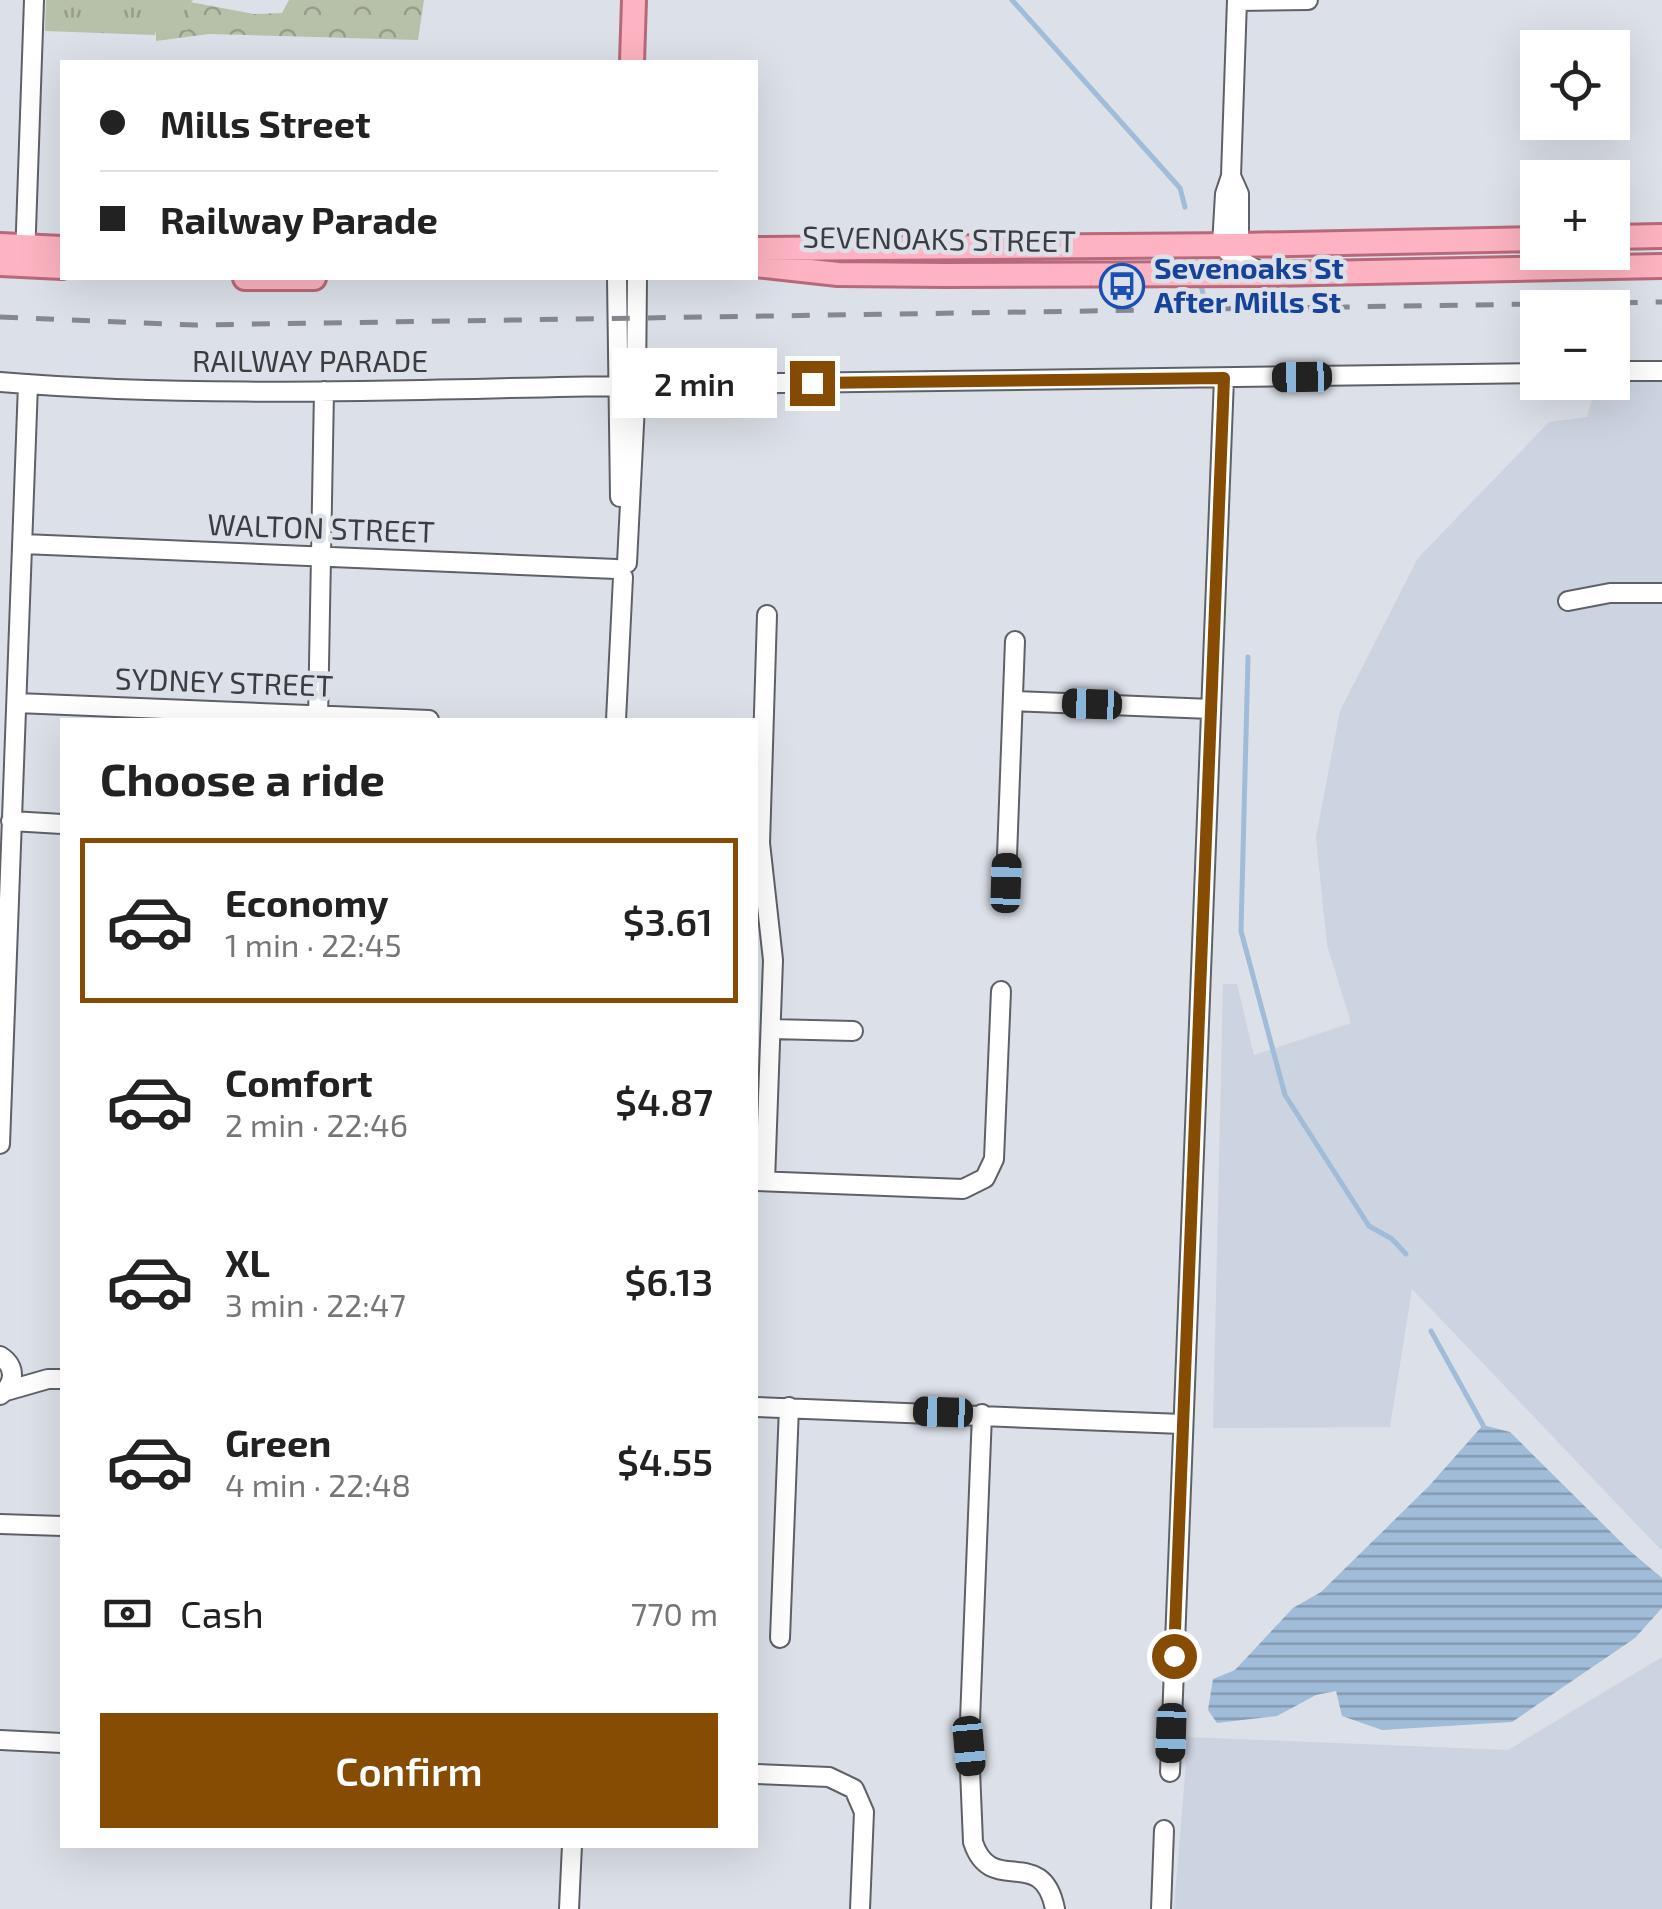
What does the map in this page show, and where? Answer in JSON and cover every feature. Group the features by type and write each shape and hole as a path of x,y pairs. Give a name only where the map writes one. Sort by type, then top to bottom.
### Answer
{"main road":[{"path":"632,60 634,0"},
{"path":"1630,237 1662,236"},
{"name":"SEVENOAKS STREET","path":"758,249 1231,248 1520,240"},
{"path":"0,245 60,265"},
{"path":"0,264 60,248"},
{"name":"SEVENOAKS STREET","path":"758,265 838,274 1264,274 1662,266"}],"street":[{"path":"25,256 34,0"},
{"path":"1264,274 1231,248 1226,194 1232,176 1237,0 1308,0"},
{"path":"1203,274 1231,248"},
{"path":"617,280 628,385"},
{"path":"616,718 628,385 637,280"},
{"path":"1630,372 1662,371"},
{"name":"RAILWAY PARADE","path":"0,382 324,391 1520,373"},
{"path":"1170,1772 1224,378"},
{"path":"0,1144 28,384"},
{"path":"318,717 324,391"},
{"name":"WALTON STREET","path":"23,544 622,568"},
{"path":"1568,601 1610,593 1662,593"},
{"path":"766,615 760,844 773,960 760,1181 963,1189 985,1178 994,1159 1001,991"},
{"path":"1006,883 1015,641"},
{"path":"1013,701 1210,708"},
{"name":"SYDNEY STREET","path":"16,703 355,718"},
{"path":"11,822 60,824"},
{"path":"771,1029 853,1031"},
{"path":"5,1360 55,1379"},
{"path":"3,1393 12,1378 5,1360"},
{"path":"3,1393 55,1379"},
{"path":"758,1407 1182,1424"},
{"path":"780,1638 789,1407"},
{"path":"982,1414 969,1746 972,1842 989,1867 1030,1873 1044,1880 1055,1909"},
{"path":"0,1524 60,1526"},
{"path":"0,1740 60,1743"},
{"path":"758,1774 829,1777 854,1789 864,1812 860,1909"},
{"path":"1162,1909 1164,1830"},
{"path":"569,1909 572,1848"}],"shaded area":[{"path":"1662,362 1662,1551 1412,1289 1390,1427 1213,1428 1223,984 1237,984 1254,1055 1351,1023 1327,945 1316,837 1340,711 1418,558 1549,422 1587,417 1592,400 1630,400 1630,363"},
{"path":"1662,1657 1662,1909 1174,1909 1188,1737 1508,1750"}],"green space":[{"path":"46,0 193,0 189,31 156,30 155,35 45,31"},
{"path":"289,0 424,0 418,40 209,34 156,41 156,30 188,30 190,2 254,14 282,13"}],"water":[{"path":"1483,1425 1510,1432 1662,1578 1662,1608 1635,1638 1512,1722 1382,1730 1342,1716 1336,1691 1316,1695 1277,1716 1217,1723 1208,1710 1213,1679 1235,1670 1293,1608 1321,1592 1429,1486"}],"waterway":[{"path":"1012,0 1180,188 1185,207"},
{"path":"1199,279 1205,300"},
{"path":"1248,657 1241,931 1285,1095 1369,1226 1392,1239 1406,1254"},
{"path":"1431,1331 1483,1425"}],"railway":[{"path":"0,317 195,325 1662,302"}],"place":[{"name":"Sevenoaks St After Mills St","path":"1122,286"}],"route":[{"path":"812,383 1224,378 1174,1656"}]}
